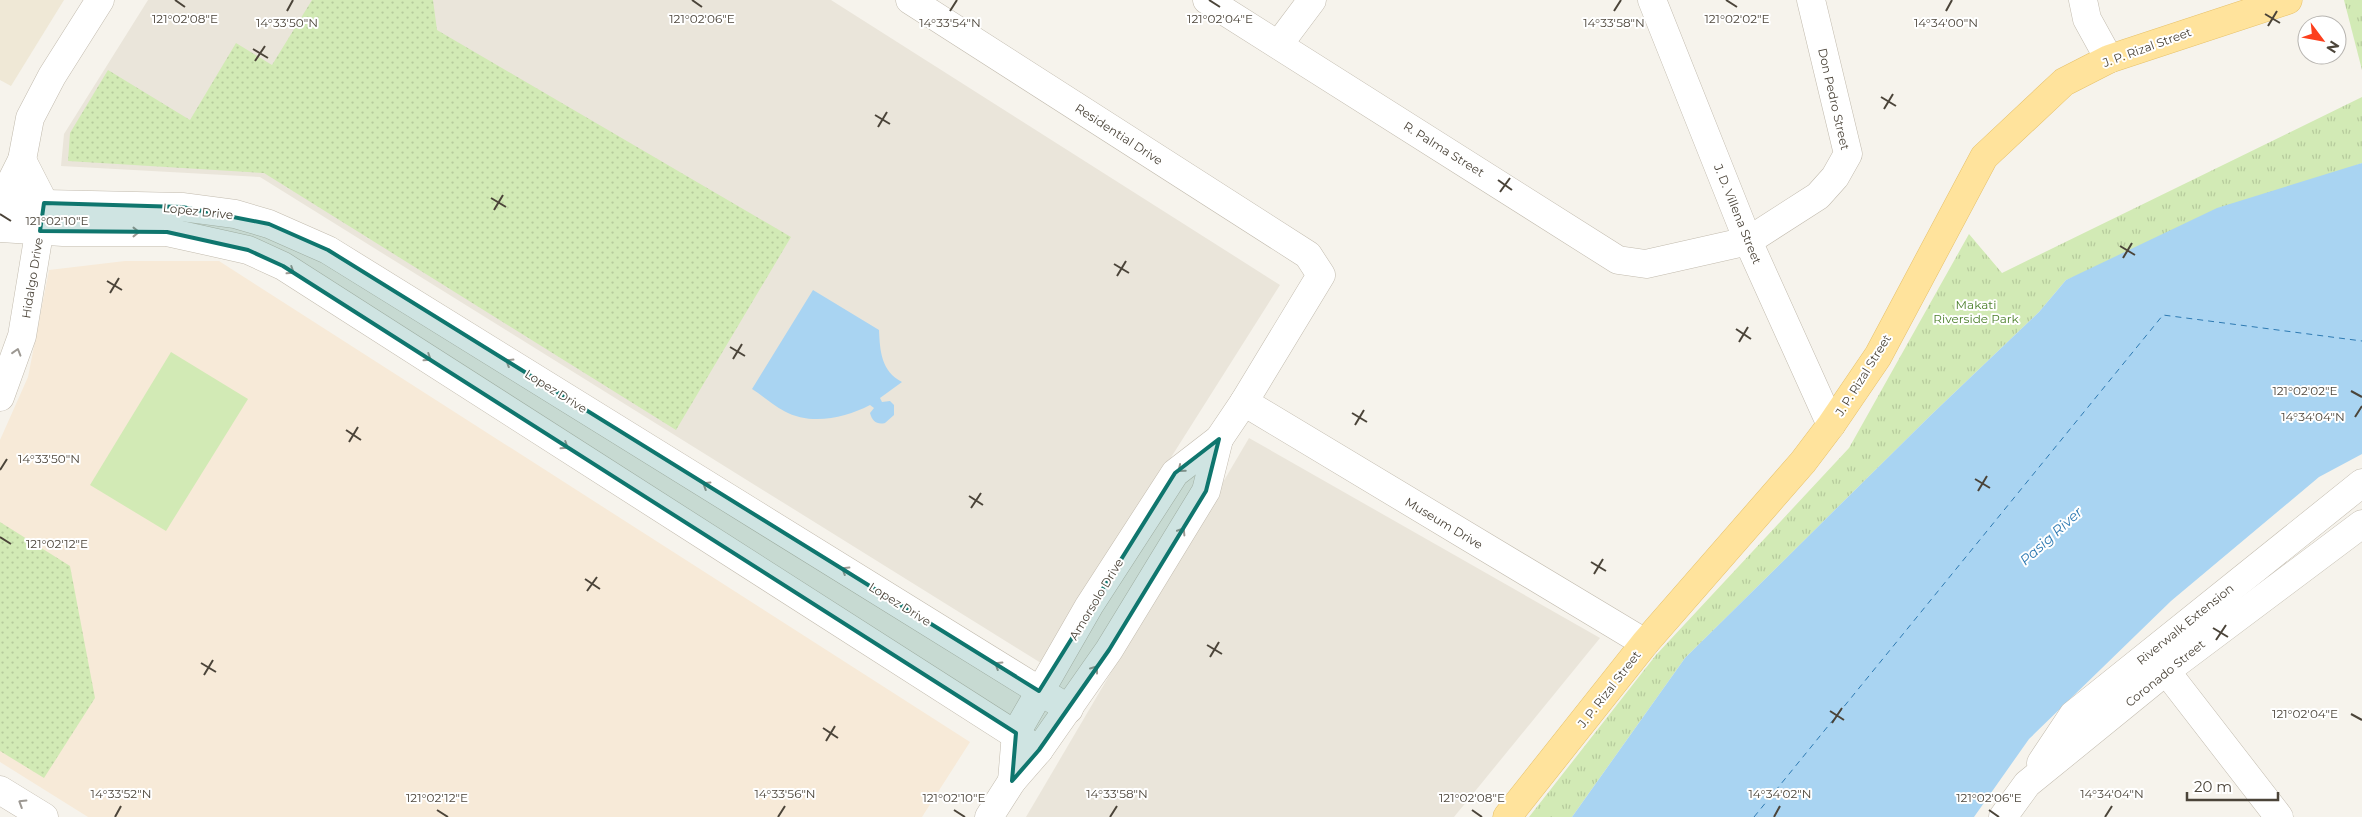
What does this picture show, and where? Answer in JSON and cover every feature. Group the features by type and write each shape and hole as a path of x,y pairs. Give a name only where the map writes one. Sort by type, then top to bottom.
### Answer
{"main road":[{"name":"J. P. Rizal Street","path":"1507,817 1645,643 1803,462 1831,425 1878,356 1984,157 2064,82 2109,59 2288,0"}],"street":[{"path":"0,203 22,160 30,118 52,76 100,0"},
{"name":"Residential Drive","path":"910,0 1308,255 1321,275"},
{"name":"R. Palma Street","path":"1207,0 1618,260 1646,264 1748,241"},
{"path":"1279,44 1312,0"},
{"name":"J. D. Villena Street","path":"1652,0 1748,241 1831,425"},
{"name":"Don Pedro Street","path":"1748,241 1818,196 1835,177 1848,154 1811,0"},
{"path":"2083,0 2087,19 2109,59"},
{"path":"22,160 44,203"},
{"name":"Lopez Drive","path":"0,203 182,207 234,214 268,224 328,250 1039,690 1068,710"},
{"name":"Hidalgo Drive","path":"0,397 22,336 44,203"},
{"name":"Lopez Drive","path":"0,228 167,232 248,250 283,266 1016,733 1039,750"},
{"name":"Amorsolo Drive","path":"1012,781 1016,733 1039,690 1090,606 1175,473 1219,439 1244,402 1321,275"},
{"name":"Museum Drive","path":"1244,402 1645,643"},
{"name":"Amorsolo Drive","path":"989,817 1012,781 1039,750 1109,650 1206,491 1219,439"},
{"name":"Riverwalk Extension","path":"2027,784 2072,715 2362,483"},
{"name":"Coronado Street","path":"2003,817 2027,784 2166,670 2362,524"},
{"path":"2166,670 2278,817"},
{"path":"0,790 44,817"}],"highlighted area":[{"path":"44,203 182,207 269,224 328,250 1039,691 1175,473 1219,439 1206,491 1109,650 1039,750 1012,781 1016,733 283,266 248,250 167,232 40,231"}],"shaded area":[{"path":"0,0 64,0 11,86 0,80"},
{"path":"148,0 831,0 1280,285 1041,663 260,177 61,166 64,134"},
{"path":"125,261 219,261 970,742 922,817 88,817 0,762 0,440 28,377 49,270"},
{"path":"1249,438 1600,638 1454,817 1026,817"}],"green space":[{"path":"312,0 433,0 437,30 791,237 676,430 264,173 68,161 70,133 108,70 190,120 236,43 272,65"},
{"path":"2344,0 2362,0 2362,70"},
{"name":"Makati Riverside Park","path":"2362,97 2362,163 2066,280 2039,312 1931,415 1685,658 1572,817 1529,817 1656,655 1849,448 1969,234 2002,273"},
{"path":"171,352 248,399 166,531 90,485"},
{"path":"0,522 70,566 95,698 44,778 0,751"}],"water":[{"name":"Pasig River","path":"2362,163 2362,454 2319,477 2171,601 2029,739 1974,817 1572,817 1685,658 1931,415 2039,312 2066,280 2217,208"},
{"path":"813,290 879,330 883,360 890,372 902,382 880,398 882,402 890,401 894,405 894,415 885,423 877,423 872,418 870,413 874,408 870,405 839,417 816,419 794,416 780,409 752,389"}],"ferry route":[{"path":"1754,817 2163,315 2362,341"}]}
